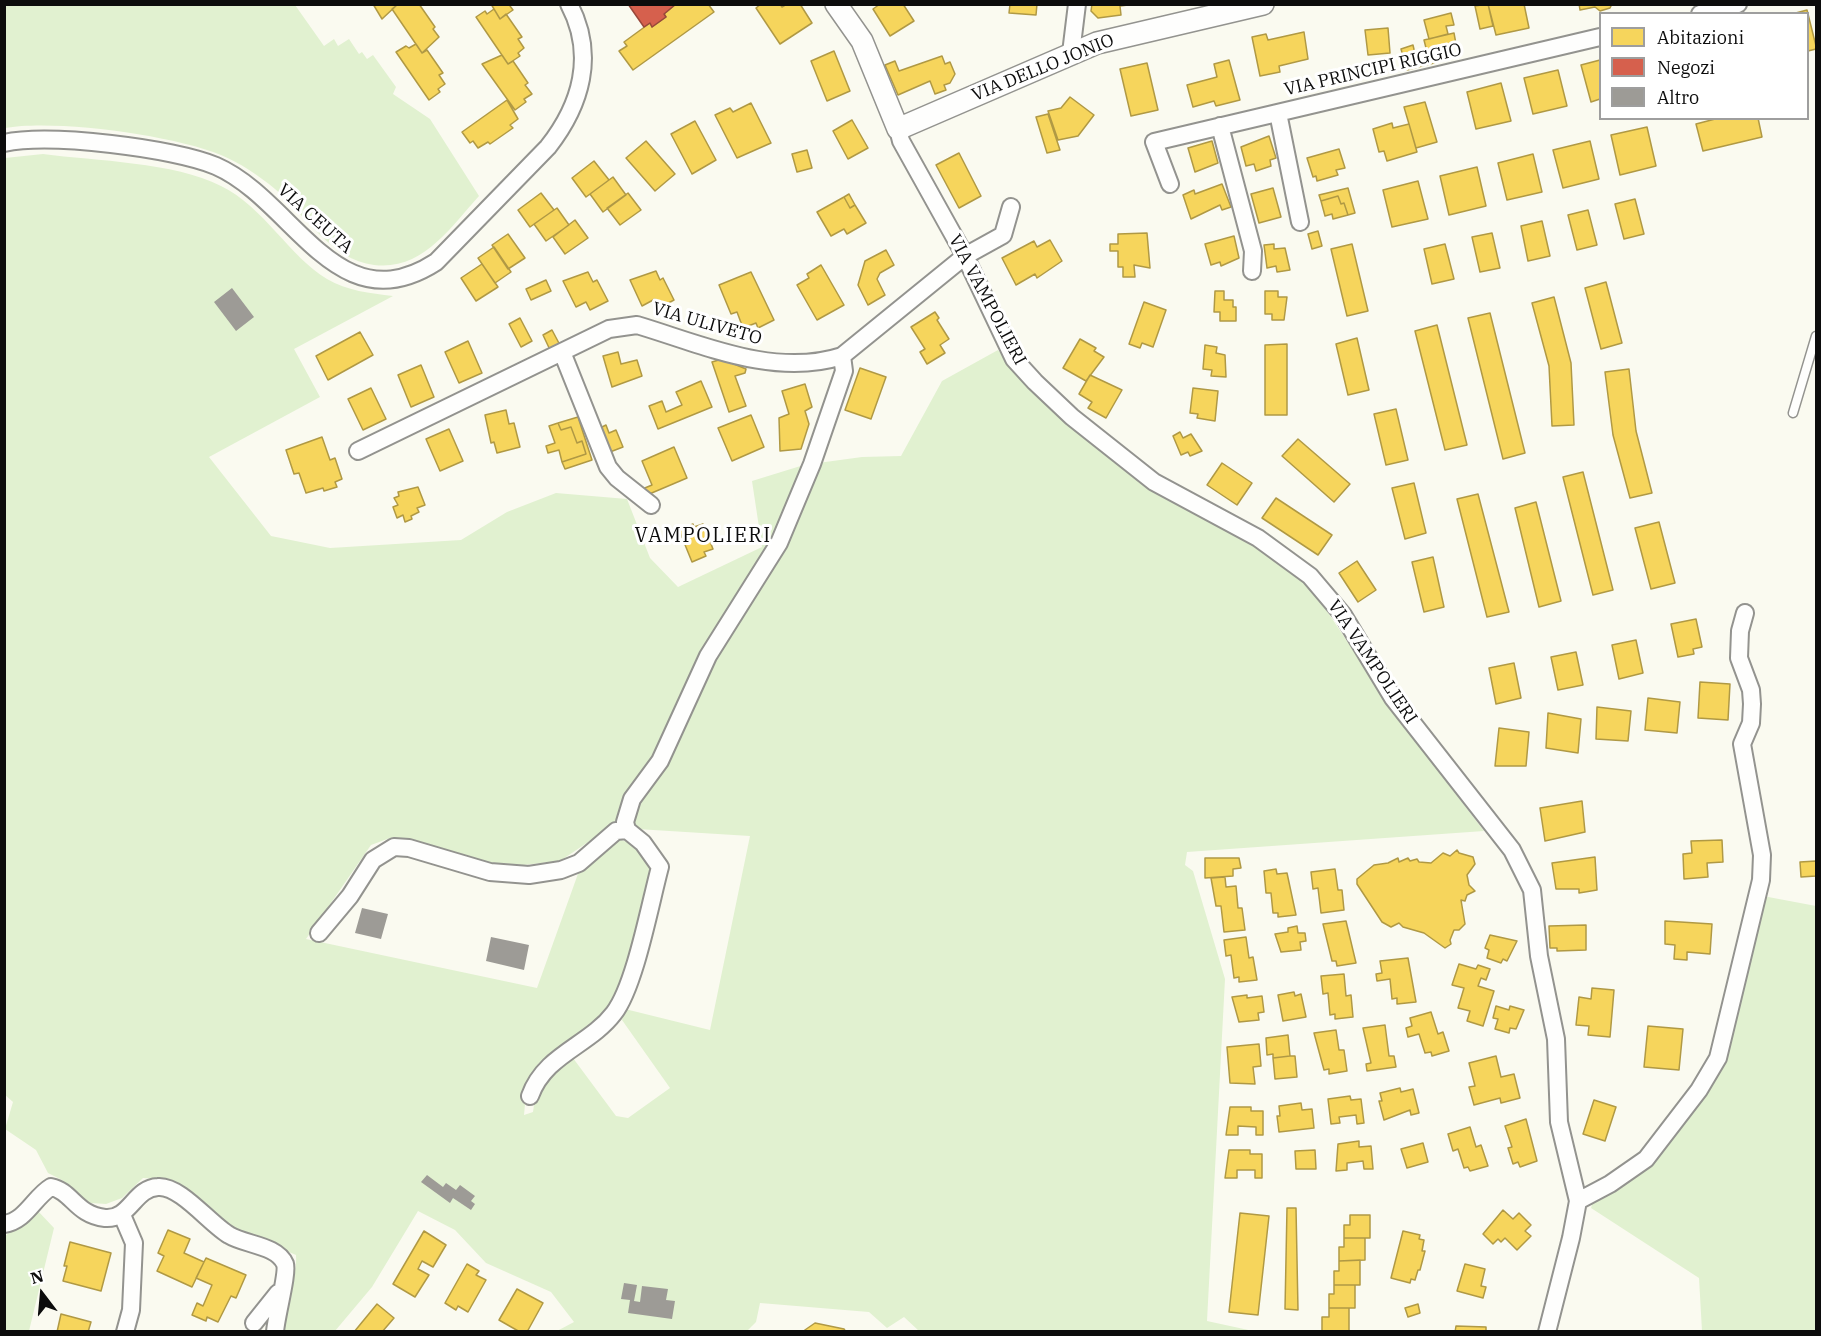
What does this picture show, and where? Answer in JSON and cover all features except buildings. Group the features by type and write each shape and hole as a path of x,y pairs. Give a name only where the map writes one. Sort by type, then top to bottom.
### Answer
{"street":[{"name":"VIA CEUTA","path":"4,142 58,139 195,159 240,179 336,267 372,280 395,280 420,273 436,262 548,147 564,127 581,86 582,62 581,38 569,4"},
{"name":"VIA VAMPOLIERI","path":"836,4 862,41 901,141 965,256 1014,359 1035,382 1090,431 1155,482 1258,538 1287,557 1326,594 1343,615 1393,698 1512,850 1532,891 1539,956 1556,1039 1559,1122 1578,1201 1571,1238 1546,1332"},
{"path":"1071,53 1077,4"},
{"name":"VIA DELLO JONIO","path":"898,129 1097,43 1263,4"},
{"path":"1708,12 1738,4"},
{"name":"VIA PRINCIPI RIGGIO","path":"1170,184 1154,142 1599,37"},
{"path":"1278,113 1300,222"},
{"path":"1220,126 1253,251 1252,271"},
{"name":"VIA ULIVETO","path":"358,451 609,329 637,325 758,360 796,364 823,362 842,356 965,256 1003,235 1011,207"},
{"path":"562,352 608,467 617,478 651,505"},
{"path":"530,1096 544,1070 605,1023 623,999 660,867 643,843 627,830 626,822 632,799 660,761 708,656 779,543 812,464 844,371 842,356"},
{"path":"1578,1201 1610,1185 1646,1159 1699,1090 1718,1058 1761,880 1762,855 1742,744 1751,723 1752,704 1751,690 1739,658 1740,630 1744,612"},
{"path":"320,933 355,888 373,860 394,847 409,848 490,872 530,875 561,870 579,863 616,831 627,830"},
{"path":"4,1224 12,1223 24,1214 42,1192 51,1187 59,1188 80,1210 94,1216 108,1218 122,1215 145,1190 158,1186 167,1188 178,1194 231,1237 273,1251 286,1265 274,1332"},
{"path":"122,1215 134,1243 131,1310 126,1332"},
{"path":"249,1327 282,1287"},
{"path":"249,1327 263,1322 274,1332"}],"lane":[{"path":"1793,413 1816,336"}],"green space":[{"path":"5,4 295,5 324,46 334,39 338,46 349,39 359,54 362,52 367,59 373,55 396,87 393,94 430,119 479,196 434,245 421,254 391,265 374,265 345,255 320,234 275,189 249,170 221,155 145,135 83,127 5,128"},
{"path":"43,154 158,167 202,178 221,186 250,206 301,258 327,279 351,289 393,296 294,349 320,397 209,457 271,536 330,548 461,540 507,512 556,493 627,499 650,558 678,587 762,547 752,481 807,464 773,545 703,657 655,762 630,796 615,824 560,861 523,865 485,862 390,838 371,845 306,939 537,988 579,871 598,850 616,838 638,846 655,866 618,999 601,1018 539,1063 527,1083 524,1115 533,1112 544,1078 570,1054 616,1116 628,1118 670,1088 622,1020 625,1009 710,1030 750,836 637,829 631,820 635,803 665,760 713,655 785,541 818,463 862,457 901,456 942,381 998,350 1032,392 1134,478 1276,558 1315,593 1400,721 1484,831 1187,852 1185,865 1193,871 1225,979 1207,1321 1253,1331 919,1331 904,1317 887,1328 869,1312 760,1303 756,1322 747,1331 557,1331 574,1322 551,1292 486,1263 455,1230 418,1211 372,1287 335,1331 284,1331 284,1312 294,1275 296,1255 236,1228 190,1192 172,1182 143,1178 122,1198 106,1204 91,1203 77,1196 62,1180 48,1173 36,1150 5,1129 13,1102 4,1094 5,158"},
{"path":"1763,896 1816,906 1816,1331 1702,1331 1699,1278 1591,1208 1593,1201 1617,1189 1649,1163 1702,1094"},
{"path":"37,1210 54,1228 29,1331 5,1332 5,1236"}],"district":[{"name":"VAMPOLIERI","path":"703,536"}]}
